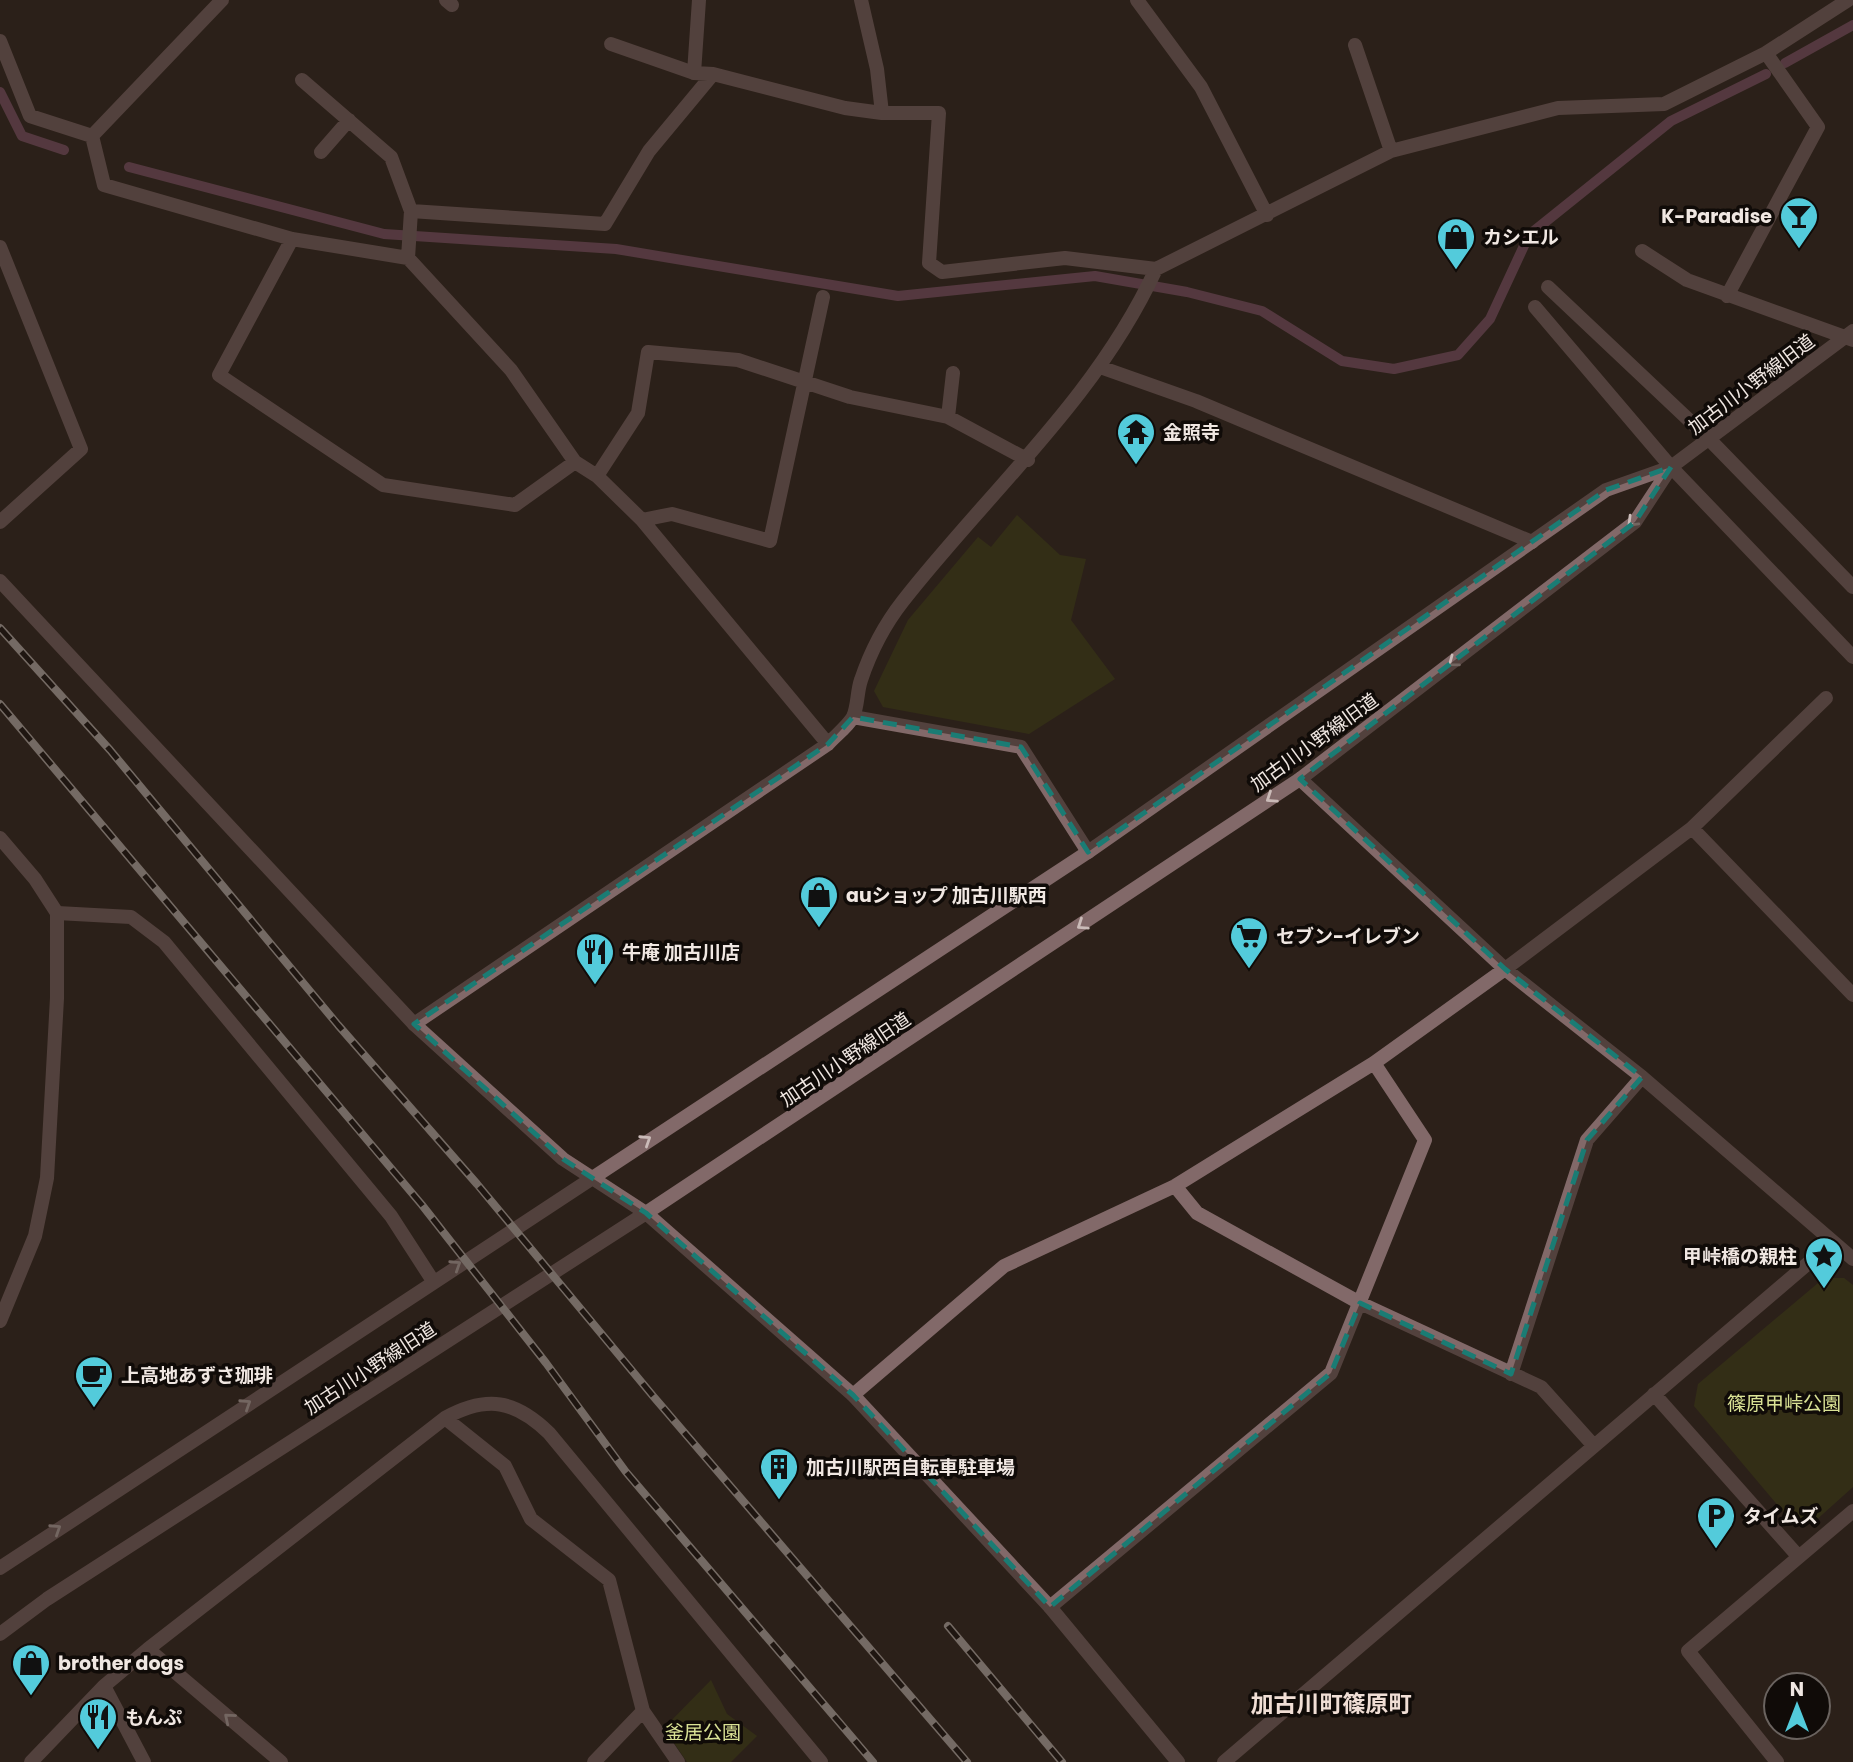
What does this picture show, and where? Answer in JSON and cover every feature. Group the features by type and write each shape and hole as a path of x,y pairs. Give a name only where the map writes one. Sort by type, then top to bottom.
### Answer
{"street":[{"path":"92,136 222,0"},
{"path":"694,73 699,0"},
{"path":"861,0 877,69 882,113"},
{"path":"1137,0 1201,88 1267,215"},
{"path":"611,44 694,73 713,74 845,108 882,113 939,113 929,263 942,272 1065,258 1156,269 1391,152 1558,108 1664,104 1766,53 1848,0"},
{"path":"0,41 30,116 92,136"},
{"path":"1355,45 1391,152"},
{"path":"1727,296 1818,127 1766,53"},
{"path":"411,211 605,224 649,151 713,74"},
{"path":"302,80 391,157 411,211 408,258"},
{"path":"321,152 348,120"},
{"path":"92,136 104,186 292,239 408,258 511,370 575,463 597,476 642,520 828,744"},
{"path":"292,239 219,375 383,485 515,505 575,463"},
{"path":"0,247 81,449 0,522"},
{"path":"1642,251 1687,280 1727,296 1851,336"},
{"path":"414,1024 828,744 853,716 860,681 879,639 902,602 1028,460 1100,367 1138,307 1156,269"},
{"path":"1548,287 1709,439 1853,587"},
{"path":"642,520 673,514 770,541 823,297"},
{"path":"1535,307 1671,467 1853,656"},
{"name":"加古川小野線旧道","path":"0,1568 1088,852 1606,490 1671,467 1851,336"},
{"path":"597,476 638,413 648,352 738,360 850,397 948,417 1028,460"},
{"path":"1100,367 1196,401 1532,542"},
{"path":"948,417 953,373"},
{"name":"加古川小野線旧道","path":"0,1634 47,1598 646,1213 1300,779 1635,522 1671,467"},
{"path":"0,581 414,1024 563,1159 646,1213 853,1395 1050,1607 1178,1762"},
{"path":"853,1395 1004,1266 1175,1186 1374,1063 1505,970 1692,828 1826,698"},
{"path":"853,716 1021,747 1088,852"},
{"path":"1300,779 1505,970 1642,1077 1853,1259"},
{"path":"1692,828 1853,995"},
{"path":"0,838 57,912 54,1098 47,1178 35,1236 6,1295 0,1321"},
{"path":"57,912 131,917 164,942 391,1216 433,1281"},
{"path":"1050,1607 1331,1373 1425,1140 1374,1063"},
{"path":"1511,1374 1587,1140 1642,1077"},
{"path":"1175,1186 1197,1213 1360,1303 1541,1387 1594,1446"},
{"path":"1224,1762 1833,1242"},
{"path":"1654,1394 1798,1556"},
{"path":"31,1762 104,1686 148,1649 445,1418 466,1407 485,1403 508,1406 530,1415 549,1433 821,1762"},
{"path":"445,1418 505,1466 531,1519 609,1580 643,1711 678,1762"},
{"path":"1777,1762 1688,1651 1853,1511"},
{"path":"148,1649 281,1762"},
{"path":"104,1686 144,1762"},
{"path":"594,1762 643,1711"}],"highlighted area":[{"path":"1671,467 1635,522 1300,779 1505,969 1642,1077 1587,1140 1511,1374 1360,1303 1331,1373 1050,1607 853,1395 646,1213 563,1159 414,1024 828,744 853,717 1021,747 1088,852 1606,490"}],"green space":[{"path":"1017,515 1060,555 1086,559 1071,620 1115,679 1029,734 883,707 874,691 908,620 978,537 991,547"},
{"name":"篠原甲峠公園","path":"1824,1278 1844,1278 1853,1285 1853,1487 1814,1522 1791,1521 1694,1406 1698,1384"},
{"name":"釜居公園","path":"711,1680 727,1714 757,1736 731,1762 687,1762 664,1728"}],"waterway":[{"path":"1785,63 1853,25"},
{"path":"129,167 384,234 616,249 898,296 1095,276 1187,292 1262,311 1342,361 1394,369 1458,355 1490,319 1529,235 1671,121 1766,74"},
{"path":"0,92 22,136 64,150"}],"railway":[{"path":"0,628 110,750 338,1025 477,1184 653,1396 967,1762"},
{"path":"0,704 422,1205 546,1363 626,1472 873,1762"},
{"path":"948,1626 1062,1762"}],"place":[{"name":"K-Paradise","path":"1799,250"},
{"name":"カシエル","path":"1456,271"},
{"name":"金照寺","path":"1136,466"},
{"name":"auショップ 加古川駅西","path":"819,929"},
{"name":"セブン-イレブン","path":"1249,970"},
{"name":"牛庵 加古川店","path":"595,986"},
{"name":"甲峠橋の親柱","path":"1824,1290"},
{"name":"上高地あずさ珈琲","path":"94,1409"},
{"name":"加古川駅西自転車駐車場","path":"779,1501"},
{"name":"タイムズ","path":"1716,1550"},
{"name":"brother dogs","path":"31,1697"},
{"name":"もんぷ","path":"98,1751"}],"district":[{"name":"加古川町篠原町","path":"1331,1704"}]}
